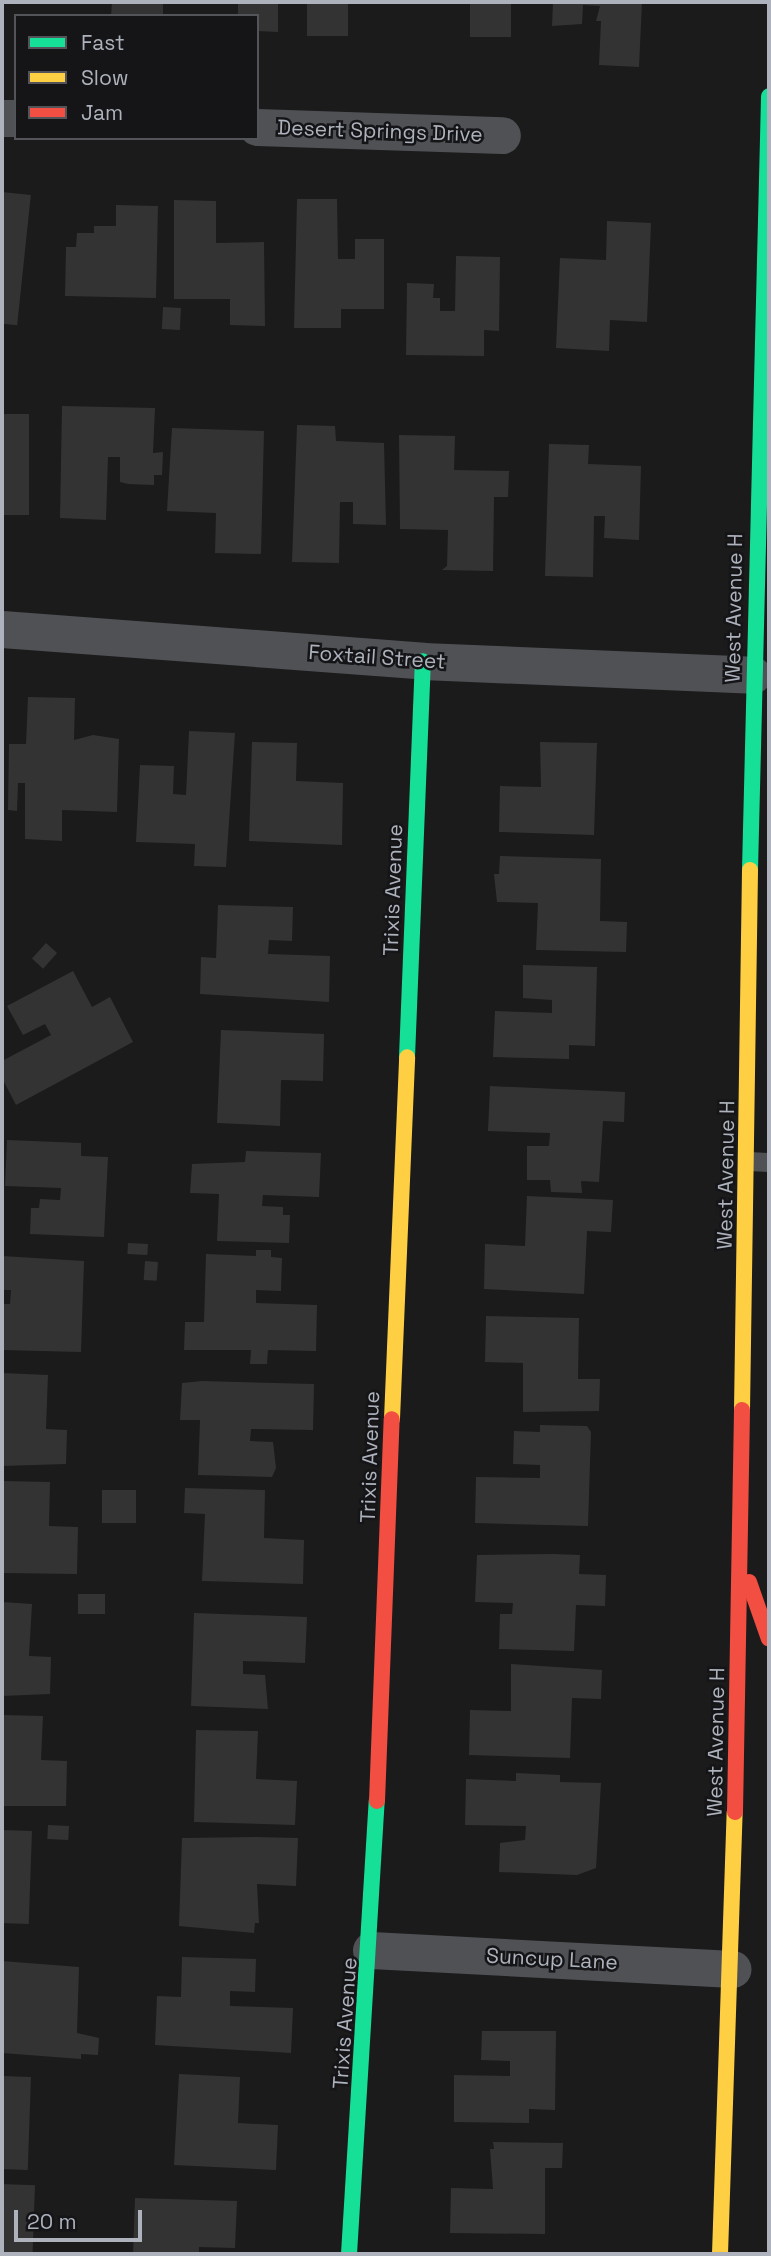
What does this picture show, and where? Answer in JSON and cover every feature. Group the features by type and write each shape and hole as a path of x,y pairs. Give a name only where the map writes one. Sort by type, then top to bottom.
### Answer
{"main road":[{"name":"West Avenue H","path":"720,2254 733,1969 748,1161 753,675 769,96"},
{"name":"Trixis Avenue","path":"349,2254 371,1950 423,661"},
{"path":"741,1558 769,1639"}],"street":[{"name":"Desert Springs Drive","path":"259,127 502,135"},
{"name":"Foxtail Street","path":"2,629 423,661 753,675"},
{"name":"Suncup Lane","path":"371,1950 733,1969"}],"lane":[{"path":"748,1161 769,1163"}],"building":[{"path":"112,2 163,2 163,14 111,14"},
{"path":"238,2 278,2 278,32 259,31 259,14 238,14"},
{"path":"307,2 348,2 348,36 307,36"},
{"path":"470,2 511,2 511,37 470,37"},
{"path":"553,2 642,2 639,67 599,65 601,21 596,21 600,6 583,5 582,24 552,26"},
{"path":"2,192 31,195 17,325 2,324"},
{"path":"297,199 337,199 338,259 355,259 355,239 384,239 384,309 341,309 341,328 294,328"},
{"path":"174,200 216,201 216,243 264,242 265,326 230,325 230,299 174,299"},
{"path":"116,205 158,206 156,298 65,296 66,247 76,247 77,233 94,233 94,226 116,226"},
{"path":"607,221 651,223 647,322 610,320 609,351 556,348 560,258 606,260"},
{"path":"456,256 500,257 499,331 484,330 484,356 406,355 407,283 434,284 433,298 440,298 440,311 455,311"},
{"path":"163,307 181,308 180,330 162,329"},
{"path":"62,406 155,408 153,453 163,452 162,475 154,475 154,485 120,482 120,457 108,457 106,520 60,518"},
{"path":"2,414 29,414 29,515 2,515"},
{"path":"297,425 335,426 336,441 384,443 386,525 353,524 353,502 340,502 339,563 292,562"},
{"path":"172,428 264,431 261,554 215,553 216,513 167,511"},
{"path":"399,435 455,436 454,470 509,471 508,497 494,497 493,571 442,570 447,566 448,530 400,529"},
{"path":"549,444 589,445 588,464 641,466 639,540 604,538 605,516 594,516 593,577 545,576"},
{"path":"28,697 75,698 74,740 93,735 119,739 117,812 62,810 62,841 25,839 25,783 18,783 17,811 8,810 9,744 26,744"},
{"path":"189,731 235,733 226,867 194,866 195,844 136,842 140,765 174,766 173,794 186,795"},
{"path":"252,742 297,743 296,781 343,783 342,845 249,841"},
{"path":"540,742 597,743 594,835 499,832 500,786 541,787"},
{"path":"500,856 601,859 600,921 627,922 626,952 536,950 538,903 497,902 494,874 499,874"},
{"path":"218,905 293,907 292,941 269,940 268,954 330,956 329,1002 200,994 201,957 216,958"},
{"path":"46,943 57,953 43,969 32,959"},
{"path":"523,965 597,967 595,1046 569,1045 569,1059 493,1057 495,1011 552,1013 552,1000 523,998"},
{"path":"73,971 92,1007 110,997 133,1042 16,1105 2,1078 2,1061 51,1035 45,1024 23,1035 7,1006"},
{"path":"221,1030 324,1034 323,1081 281,1080 280,1126 217,1123"},
{"path":"490,1086 625,1092 624,1122 603,1121 599,1182 581,1181 582,1193 551,1192 550,1180 527,1180 527,1146 549,1146 550,1133 488,1131"},
{"path":"7,1140 81,1143 81,1156 108,1157 104,1237 30,1234 31,1208 39,1208 40,1199 60,1200 61,1188 5,1186"},
{"path":"246,1151 321,1153 319,1197 263,1195 262,1206 283,1207 283,1215 290,1215 289,1243 217,1241 219,1194 190,1193 192,1164 245,1162"},
{"path":"527,1196 613,1200 611,1232 587,1231 584,1294 484,1289 485,1244 525,1246"},
{"path":"128,1243 148,1244 147,1255 127,1254"},
{"path":"256,1250 271,1250 271,1257 282,1258 281,1291 256,1290 256,1303 317,1305 316,1351 268,1350 267,1364 250,1364 251,1350 184,1350 185,1322 204,1322 206,1254 256,1256"},
{"path":"2,1256 84,1261 81,1352 2,1350 2,1304 10,1304 11,1290 2,1290"},
{"path":"145,1261 158,1262 157,1281 144,1280"},
{"path":"486,1316 579,1318 578,1379 600,1379 599,1411 523,1412 523,1363 485,1362"},
{"path":"2,1373 48,1375 46,1429 67,1430 66,1464 2,1466"},
{"path":"202,1381 314,1384 313,1430 251,1429 250,1441 273,1442 276,1468 272,1477 198,1475 200,1420 180,1420 182,1383"},
{"path":"540,1425 587,1426 591,1432 588,1526 475,1523 476,1477 540,1478 540,1465 513,1464 514,1431 540,1432"},
{"path":"2,1481 50,1482 49,1526 78,1527 77,1574 2,1573"},
{"path":"185,1488 265,1490 264,1538 304,1540 303,1584 202,1581 205,1514 184,1513"},
{"path":"102,1490 136,1490 136,1523 102,1523"},
{"path":"477,1555 580,1555 579,1574 606,1575 605,1606 576,1605 574,1651 499,1649 500,1614 512,1614 513,1603 475,1602"},
{"path":"78,1594 105,1594 105,1614 78,1614"},
{"path":"2,1602 32,1604 29,1656 51,1657 50,1694 2,1696"},
{"path":"194,1613 307,1617 305,1663 243,1661 243,1674 265,1675 268,1709 191,1706"},
{"path":"511,1664 602,1670 601,1699 572,1698 570,1758 469,1755 470,1710 511,1711"},
{"path":"2,1715 43,1716 41,1760 67,1761 66,1806 2,1806"},
{"path":"196,1730 258,1731 256,1779 297,1781 295,1825 194,1822"},
{"path":"516,1773 560,1775 560,1782 601,1783 596,1868 577,1875 499,1872 500,1843 525,1840 526,1826 465,1825 466,1779 516,1781"},
{"path":"48,1825 69,1826 68,1840 47,1839"},
{"path":"2,1830 32,1831 29,1924 2,1923"},
{"path":"182,1838 298,1838 296,1886 257,1884 259,1923 255,1923 254,1933 179,1926"},
{"path":"182,1957 256,1959 255,1992 230,1991 230,2006 293,2008 291,2053 155,2045 157,1996 181,1997"},
{"path":"2,1961 79,1967 77,2033 99,2038 98,2055 81,2054 81,2059 2,2053"},
{"path":"482,2031 556,2031 555,2110 529,2109 529,2123 454,2122 454,2075 510,2076 510,2061 481,2060"},
{"path":"179,2074 240,2077 238,2123 278,2125 276,2170 174,2165"},
{"path":"2,2076 31,2077 28,2170 2,2169"},
{"path":"493,2142 563,2143 562,2168 545,2168 545,2234 450,2233 451,2188 493,2189 490,2149 494,2149"},
{"path":"2,2184 35,2185 33,2254 2,2254"},
{"path":"135,2198 237,2201 235,2248 199,2247 199,2254 133,2254"}],"traffic: fast":[{"path":"750,870 769,96"},
{"path":"407,1057 423,661"},
{"path":"349,2254 377,1801"}],"traffic: slow":[{"path":"742,1410 750,870"},
{"path":"392,1419 407,1057"},
{"path":"720,2254 735,1812"}],"traffic: jam":[{"path":"735,1812 742,1410"},
{"path":"377,1801 392,1419"},
{"path":"749,1582 769,1639"}]}
